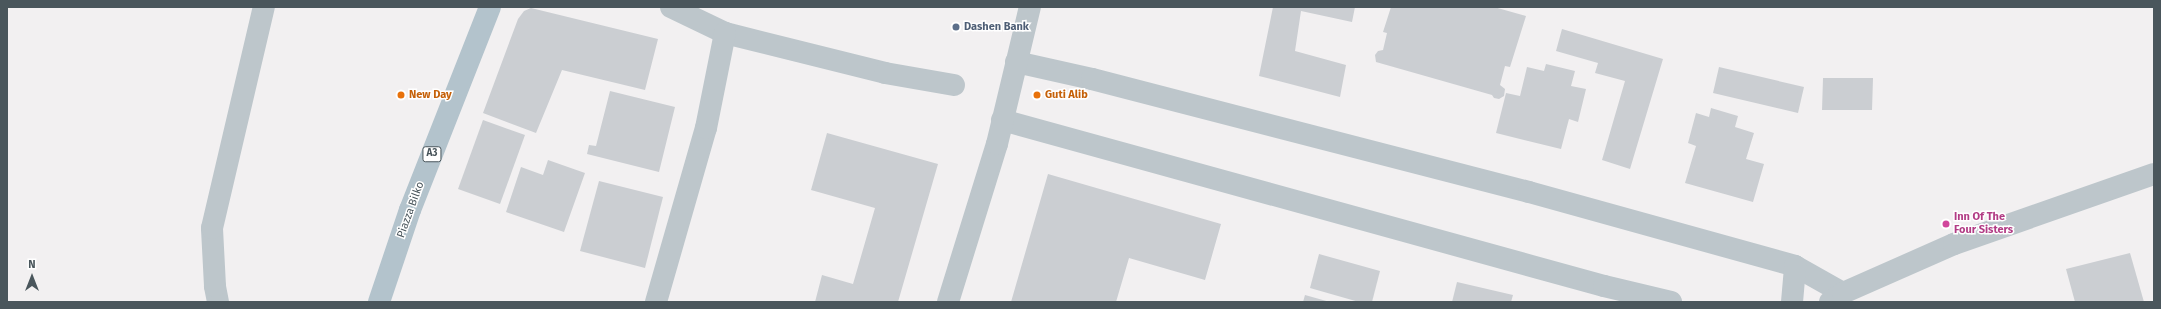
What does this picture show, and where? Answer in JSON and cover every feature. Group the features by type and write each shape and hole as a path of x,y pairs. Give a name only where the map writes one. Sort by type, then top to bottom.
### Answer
{"main road":[{"name":"Piazza Bilko","path":"379,302 410,210 490,7"}],"street":[{"path":"218,302 215,286 212,228 264,7"},
{"path":"671,7 726,33 884,73 954,84"},
{"path":"948,302 997,144 1030,7"},
{"path":"656,302 706,128 726,33"},
{"path":"1016,62 1092,79 1529,192 1795,266 1836,297 1954,244 2154,174"},
{"path":"1002,120 1604,286 1671,302"},
{"path":"1792,302 1795,266"}],"building":[{"path":"1273,7 1355,7 1352,22 1301,11 1295,51 1346,65 1340,97 1259,76"},
{"path":"1391,7 1494,7 1526,16 1510,67 1505,66 1500,85 1505,89 1504,96 1499,99 1494,98 1492,95 1376,62 1375,55 1378,51 1383,50 1387,33 1383,32"},
{"path":"531,8 658,39 645,90 562,70 536,133 483,113 518,19 524,11"},
{"path":"1562,29 1663,59 1630,169 1602,160 1625,81 1595,73 1598,63 1556,51"},
{"path":"1546,64 1575,71 1571,86 1586,89 1578,122 1569,119 1561,149 1496,133 1506,93 1520,96 1527,67 1544,71"},
{"path":"1719,67 1804,87 1798,113 1713,93"},
{"path":"1823,78 1873,78 1872,110 1822,110"},
{"path":"610,91 675,107 659,172 587,154 589,145 596,146"},
{"path":"1711,108 1738,116 1735,127 1754,133 1746,159 1764,164 1753,202 1685,183 1696,146 1688,143 1696,113 1709,117"},
{"path":"483,120 525,135 500,204 458,189"},
{"path":"827,133 938,164 898,302 815,302 822,275 853,284 875,208 811,190"},
{"path":"548,160 585,173 564,232 506,212 521,167 543,175"},
{"path":"1048,174 1221,224 1205,280 1129,258 1116,302 1011,302"},
{"path":"599,181 663,197 645,268 580,251"},
{"path":"2130,253 2144,302 2075,302 2066,269"},
{"path":"1319,254 1380,271 1372,302 1359,302 1310,288"},
{"path":"1457,282 1513,295 1511,302 1452,302"},
{"path":"1305,295 1330,302 1303,302"}],"place":[{"name":"Dashen Bank","path":"956,27"},
{"name":"New Day","path":"401,95"},
{"name":"Guti Alib","path":"1037,95"},
{"name":"Inn Of The Four Sisters","path":"1946,224"}]}
